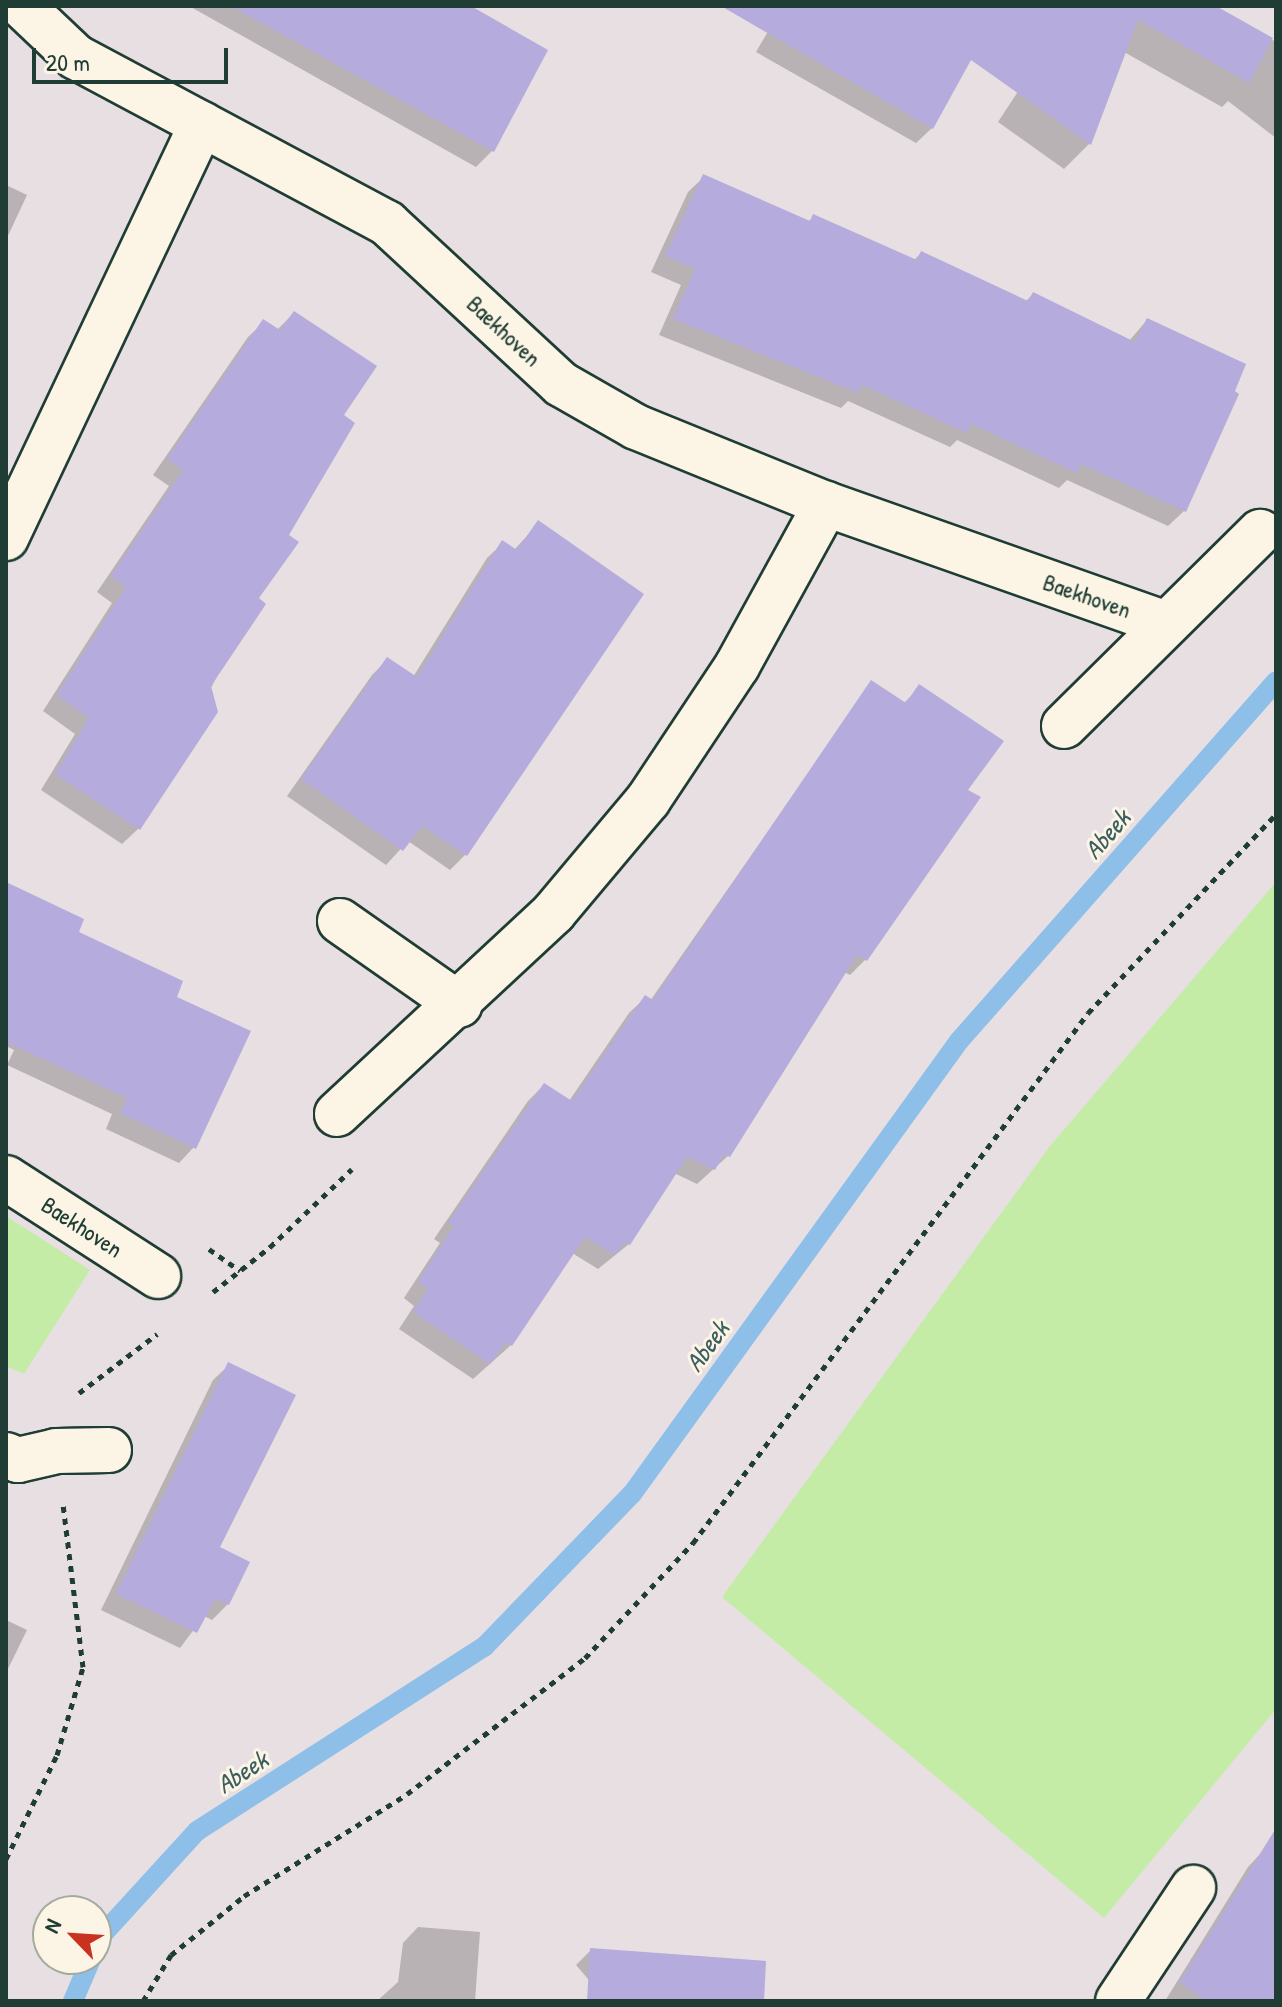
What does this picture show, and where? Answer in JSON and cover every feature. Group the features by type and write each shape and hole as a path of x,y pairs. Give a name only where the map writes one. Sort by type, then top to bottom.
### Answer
{"street":[{"name":"Baekhoven","path":"22,6 76,57 387,223 561,384 636,427 826,504 1167,624"},
{"path":"6,538 202,124"},
{"path":"337,1114 460,1005 554,912 648,800 737,666 826,504"},
{"name":"Baekhoven","path":"1064,726 1260,532"},
{"path":"340,921 460,1005"},
{"name":"Baekhoven","path":"6,1178 158,1276"},
{"path":"6,1455 18,1460 56,1451 109,1450"},
{"path":"1118,2001 1193,1888"}],"path":[{"path":"143,2001 171,1955 244,1896 407,1794 585,1658 693,1543 1088,1013 1276,814"},
{"path":"204,1298 270,1247 373,1150 337,1114"},
{"path":"6,1859 57,1755 83,1667 56,1451 73,1398 168,1325"}],"green space":[{"path":"1276,882 1276,1709 1104,1918 722,1597 1050,1146"},
{"path":"6,1216 90,1270 24,1374 6,1366"}],"building":[{"path":"231,6 471,6 548,50 494,152"},
{"path":"721,6 1216,6 1273,38 1249,83 1138,20 1091,145 971,60 933,129"},
{"path":"703,174 810,221 813,214 917,260 921,251 1028,301 1033,292 1135,342 1147,318 1246,364 1235,391 1239,394 1186,512 1081,464 1077,473 971,424 967,433 862,385 858,393 673,319 695,269 665,256"},
{"path":"294,311 377,366 344,415 355,423 289,535 299,542 259,598 266,604 211,686 218,712 140,830 55,774 89,718 57,695 126,587 111,576 183,470 167,459 263,319 280,330"},
{"path":"538,520 644,594 467,856 422,826 403,851 301,779 387,657 417,677 502,540 517,550"},
{"path":"871,680 906,703 919,684 1004,741 968,790 981,797 867,961 857,955 730,1157 724,1154 715,1170 687,1157 630,1245 624,1242 615,1255 585,1237 512,1346 506,1342 490,1364 413,1312 428,1289 418,1282 454,1226 448,1223 544,1083 572,1101 645,995 653,1000"},
{"path":"6,882 84,919 79,932 183,981 177,997 251,1031 196,1149 120,1113 127,1098 6,1042"},
{"path":"228,1362 296,1395 220,1547 250,1562 229,1605 215,1599 197,1633 116,1594"},
{"path":"1276,1828 1276,2001 1206,2001 1180,1982"},
{"path":"590,1948 766,1961 764,2001 587,2001"}],"waterway":[{"name":"Abeek","path":"112,1924 197,1831 484,1647 632,1494 959,1041 1276,682"},
{"name":"Abeek","path":"73,2001 84,1975"}]}
